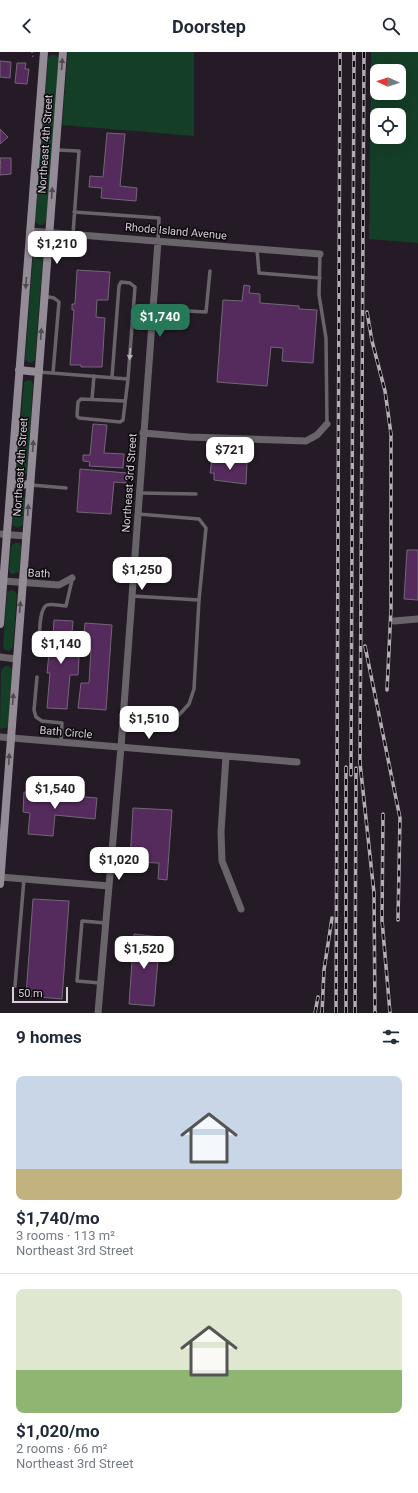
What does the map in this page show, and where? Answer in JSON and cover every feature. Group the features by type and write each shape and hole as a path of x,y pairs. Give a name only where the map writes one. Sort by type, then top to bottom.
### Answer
{"main road":[{"name":"Northeast 4th Street","path":"0,624 3,581 3,534 11,483 44,52"},
{"name":"Northeast 4th Street","path":"0,879 4,780 10,738 63,52"},
{"path":"19,370 38,372"},
{"path":"11,483 30,485"}],"street":[{"name":"Rhode Island Avenue","path":"30,230 320,254"},
{"name":"Northeast 3rd Street","path":"98,1013 121,747 158,241"},
{"path":"143,433 189,437 306,441 317,434 327,424"},
{"path":"3,534 26,536"},
{"name":"Bath","path":"3,581 59,585 72,578"},
{"path":"394,621 418,619"},
{"path":"0,658 16,659"},
{"name":"Bath Circle","path":"0,737 297,762"},
{"path":"226,756 221,832 222,861 240,909"},
{"path":"0,879 24,879 109,886"}],"lane":[{"path":"55,150 79,151 73,234"},
{"path":"74,212 159,218 158,241"},
{"path":"257,249 259,273 320,278"},
{"path":"320,254 319,295 326,338 327,424"},
{"path":"153,309 206,312 210,271"},
{"path":"112,377 119,286 121,282 130,282 135,287 128,379 123,420 120,422 79,418 77,416 78,402 82,399 125,401"},
{"path":"44,296 54,298 58,302 53,373"},
{"path":"38,372 128,379"},
{"path":"92,399 94,376"},
{"path":"30,485 66,488"},
{"path":"139,493 196,494"},
{"path":"123,720 165,722 178,716 188,704 194,689 199,600 206,528 199,519 138,514"},
{"path":"39,647 41,614 43,609 49,605 66,606 72,578"},
{"path":"132,596 199,600"},
{"path":"37,677 34,710 36,717 42,721 62,723 61,742"},
{"path":"15,986 24,879"},
{"path":"100,984 77,981 82,921 106,923"}],"green space":[{"path":"68,52 194,52 194,136 62,125"},
{"path":"371,52 418,52 418,243 369,239 370,144 406,144 406,108 370,108 370,100 406,100 406,64 371,64"},
{"path":"51,55 55,55 59,58 46,222 43,225 39,225 35,222 48,58"},
{"path":"38,239 43,240 44,243 35,360 31,363 25,359 34,244"},
{"path":"31,380 33,384 27,473 23,476 19,476 16,472 24,382"},
{"path":"18,494 23,495 25,498 23,525 18,528 12,525 15,498"},
{"path":"15,543 19,543 21,546 19,572 12,574 9,571 11,546"},
{"path":"11,590 15,591 17,594 13,647 9,651 5,650 3,646 7,593"},
{"path":"5,666 9,666 12,669 8,727 0,729 1,670"}],"building":[{"path":"0,61 11,62 10,78 0,77"},
{"path":"17,63 26,63 25,69 29,69 27,84 15,83"},
{"path":"0,129 8,137 0,144"},
{"path":"107,133 125,134 120,186 137,188 136,201 101,198 102,188 89,187 90,176 103,177"},
{"path":"0,158 11,158 11,174 0,175"},
{"path":"77,270 110,272 108,300 97,300 96,317 105,318 102,367 81,367 81,365 70,365 74,310 72,310 72,304 75,304"},
{"path":"244,285 250,286 249,293 260,294 260,303 299,306 299,309 317,310 313,363 282,361 283,348 271,347 267,386 217,382 223,300 242,301"},
{"path":"93,424 107,425 104,453 124,454 123,468 89,466 90,462 83,461 83,455 90,455"},
{"path":"212,459 247,461 246,484 214,480 214,473 210,473"},
{"path":"80,469 127,473 126,483 114,482 111,514 77,512"},
{"path":"407,550 418,550 418,600 404,599"},
{"path":"54,620 73,621 70,656 79,657 78,675 70,675 67,709 47,708 50,673 47,673 49,653 52,652"},
{"path":"85,623 112,625 106,710 78,708 81,683 89,683 91,649 83,648"},
{"path":"24,792 97,798 95,819 55,815 53,836 28,834 30,813 23,812"},
{"path":"133,808 172,810 167,880 158,879 159,863 130,862"},
{"path":"33,899 69,901 62,999 26,996"},
{"path":"134,934 160,937 154,1006 129,1004"}],"railway":[{"path":"336,1013 340,52"},
{"path":"351,775 354,52"},
{"path":"364,52 360,763 374,893 375,1013"},
{"path":"367,312 372,341 385,391 391,434 391,609 387,690"},
{"path":"365,646 400,818 398,920"},
{"path":"346,767 346,1013"},
{"path":"355,1013 356,768"},
{"path":"383,814 382,920 390,1013"},
{"path":"322,1013 324,970 332,918"},
{"path":"315,1013 318,997"}]}
